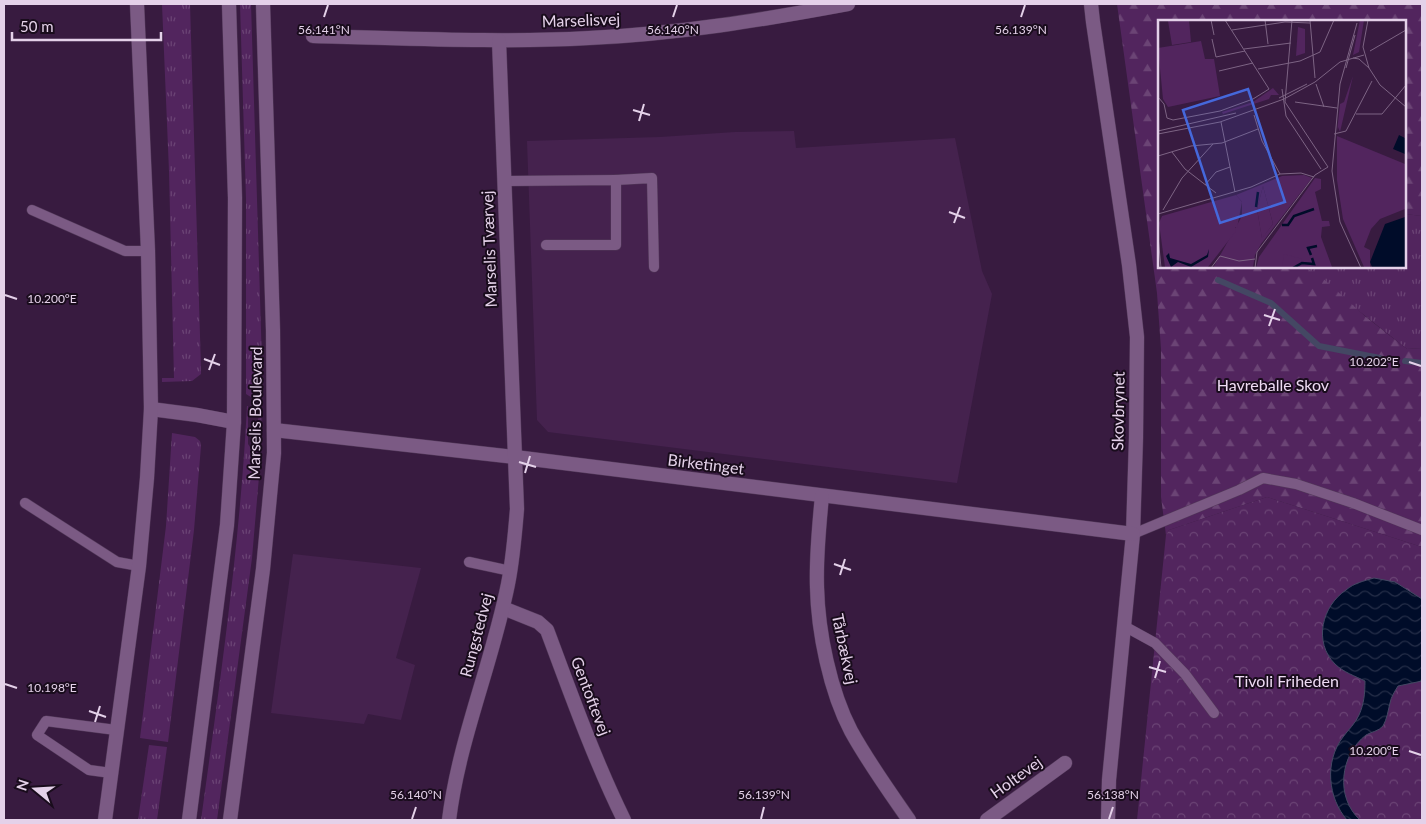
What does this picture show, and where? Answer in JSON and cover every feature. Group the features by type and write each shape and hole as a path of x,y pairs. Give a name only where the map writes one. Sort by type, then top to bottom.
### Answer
{"street":[{"path":"105,820 139,566 151,409 148,251 137,4"},
{"name":"Marselis Boulevard","path":"188,820 227,525 234,422 235,198 229,4"},
{"name":"Marselis Boulevard","path":"230,820 263,569 274,453 273,330 263,4"},
{"name":"Marselisvej","path":"313,36 499,40 588,39 747,22 848,4"},
{"name":"Skovbrynet","path":"1091,4 1129,265 1137,337 1133,534 1109,780 1108,820"},
{"name":"Marselis Tværvej","path":"499,40 515,457"},
{"name":"Marselis Boulevard","path":"151,409 234,422"},
{"name":"Birketinget","path":"274,430 515,457 1133,534"},
{"name":"Rungstedvej","path":"449,820 469,724 503,608 511,571 517,509 515,457"},
{"name":"Tårbækvej","path":"822,496 816,588 830,678 851,730 909,820"},
{"name":"Gentoftevej","path":"503,608 538,622 547,630 585,731 624,820"},
{"name":"Holtevej","path":"986,820 1065,763"}],"lane":[{"path":"504,181 652,178 654,267"},
{"path":"546,245 616,245 616,180"},
{"path":"32,210 125,252 148,251"},
{"path":"1133,534 1239,490 1263,478 1296,484 1353,503 1422,530"},
{"path":"25,502 117,562 139,566"},
{"path":"469,562 511,571"},
{"path":"1124,626 1155,643 1185,674 1214,713"},
{"path":"111,773 89,770 37,735 46,720 116,730"}],"shaded area":[{"path":"794,131 796,148 955,138 982,271 992,294 957,483 548,432 537,420 527,141"},
{"path":"293,554 421,568 396,658 415,665 401,720 368,714 364,724 271,713"}],"green space":[{"path":"162,4 190,4 201,369 201,374 192,381 162,382 162,378 174,378 169,171"},
{"path":"240,4 251,4 262,363 261,442 258,441 259,402 246,394 246,199"},
{"name":"Havreballe Skov","path":"1117,4 1422,4 1422,216 1406,214 1406,20 1158,20 1158,268 1306,268 1319,275 1366,317 1407,349 1422,348 1422,547 1267,497 1169,530 1166,535 1161,497 1161,349 1157,293"},
{"path":"1406,214 1422,216 1422,348 1407,349 1305,268 1406,268"},
{"path":"247,406 248,444 252,450 261,453 252,558 217,820 201,820 240,510"},
{"path":"172,433 195,437 200,441 201,446 194,530 168,742 140,738 166,526"},
{"name":"Tivoli Friheden","path":"1267,497 1422,547 1422,820 1137,820 1166,535 1169,530"},
{"path":"149,745 167,747 157,820 138,820"}],"water":[{"path":"1374,578 1395,582 1422,599 1422,681 1398,686 1391,699 1383,726 1366,735 1357,743 1351,753 1346,765 1344,788 1352,811 1360,820 1347,820 1332,791 1331,768 1337,747 1361,711 1365,681 1349,674 1335,664 1328,655 1322,635 1323,625 1331,605 1338,597 1359,582"}],"waterway":[{"path":"1218,280 1271,303 1319,346 1380,358"},
{"path":"1405,361 1422,363"}]}
